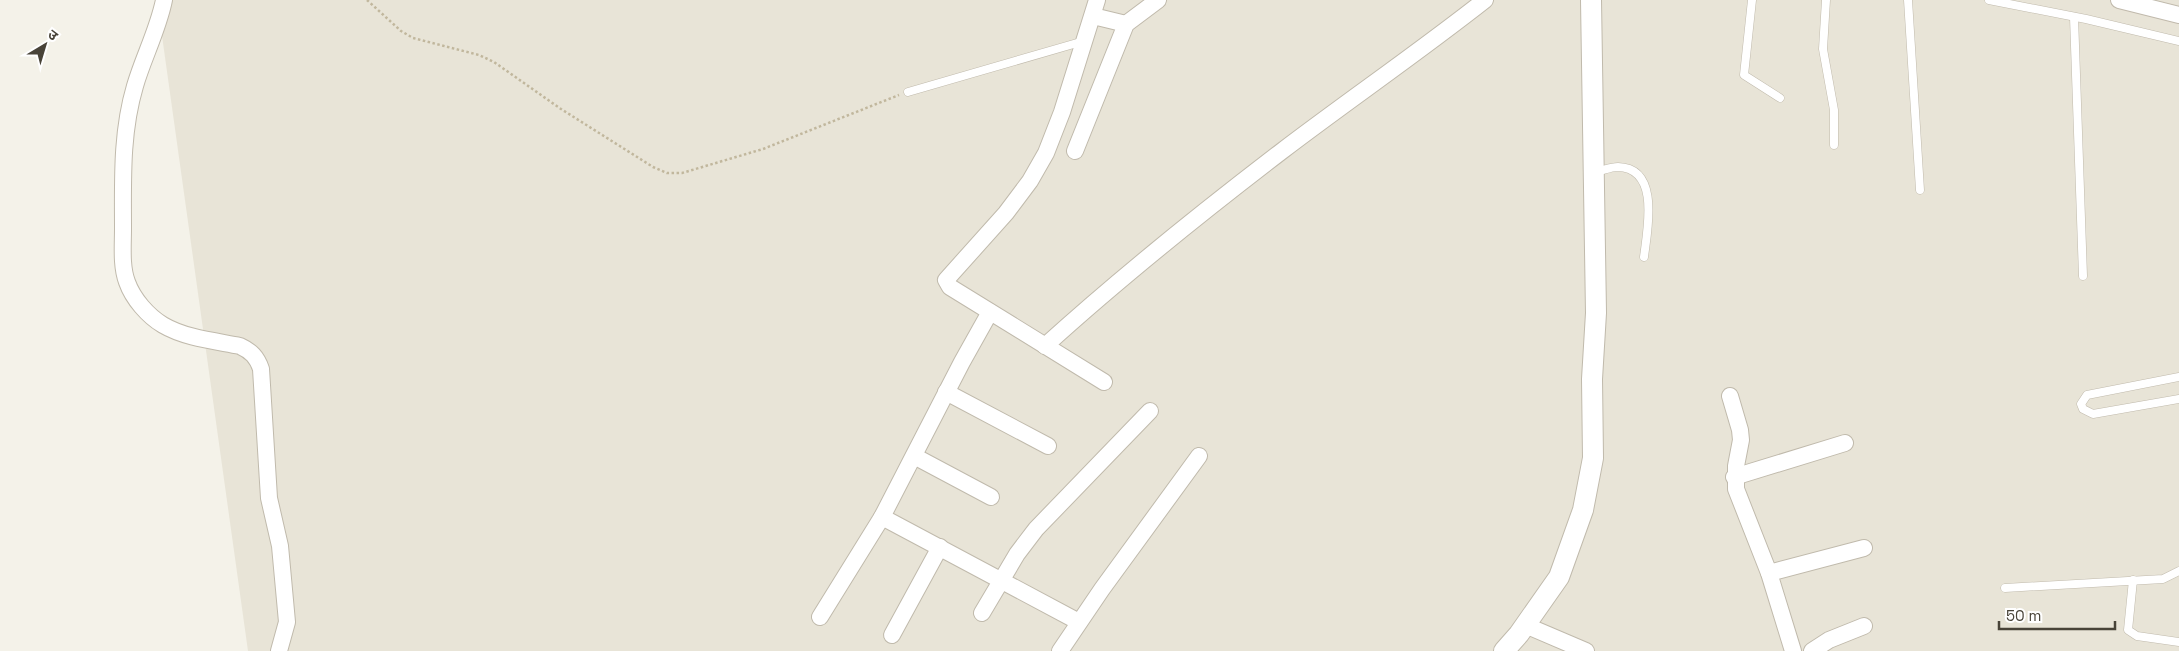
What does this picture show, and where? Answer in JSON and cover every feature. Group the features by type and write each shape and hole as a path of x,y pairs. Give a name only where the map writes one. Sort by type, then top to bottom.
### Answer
{"street":[{"path":"164,0 134,87 126,129 123,155 123,262 126,282 134,297 147,312 163,325 178,332 240,346 249,350 258,359 261,369 269,498 280,546 286,622 279,651"},
{"path":"1097,0 1062,112 1046,153 1030,181 1006,213 946,280 950,287 1104,382"},
{"path":"1075,151 1126,24 1158,0"},
{"path":"1045,346 1135,267 1283,150 1373,86 1485,0"},
{"path":"1504,651 1559,577 1583,510 1593,458 1592,378 1596,313 1592,173 1591,0"},
{"path":"2119,0 2179,15"},
{"path":"1093,16 1126,24"},
{"path":"820,618 882,517 946,392 990,312"},
{"path":"946,392 1048,446"},
{"path":"1730,396 1741,440 1734,477 1736,489 1768,573 1793,651"},
{"path":"982,613 1016,554 1036,529 1150,412"},
{"path":"1734,477 1845,443"},
{"path":"914,456 991,497"},
{"path":"1060,651 1199,456"},
{"path":"882,517 1080,622"},
{"path":"892,635 940,547"},
{"path":"1768,573 1864,548"},
{"path":"1525,625 1586,651"},
{"path":"1812,651 1828,640 1864,626"}],"lane":[{"path":"1752,0 1744,75 1780,98"},
{"path":"1826,0 1824,49 1834,110 1834,145"},
{"path":"1908,0 1920,190"},
{"path":"1989,0 2179,41"},
{"path":"2074,17 2083,276"},
{"path":"908,92 1085,41"},
{"path":"1592,173 1617,167 1631,170 1641,178 1646,187 1648,198 1644,257"},
{"path":"2179,377 2086,395 2081,404 2083,409 2093,414 2179,399"},
{"path":"2005,588 2163,579 2179,572"},
{"path":"2133,580 2128,630 2137,636 2179,642"}],"path":[{"path":"367,0 401,31 413,38 479,55 494,62 561,109 653,167 667,172 682,173 762,148 908,92"}],"shaded area":[{"path":"157,0 2179,0 2179,651 248,651"}]}
